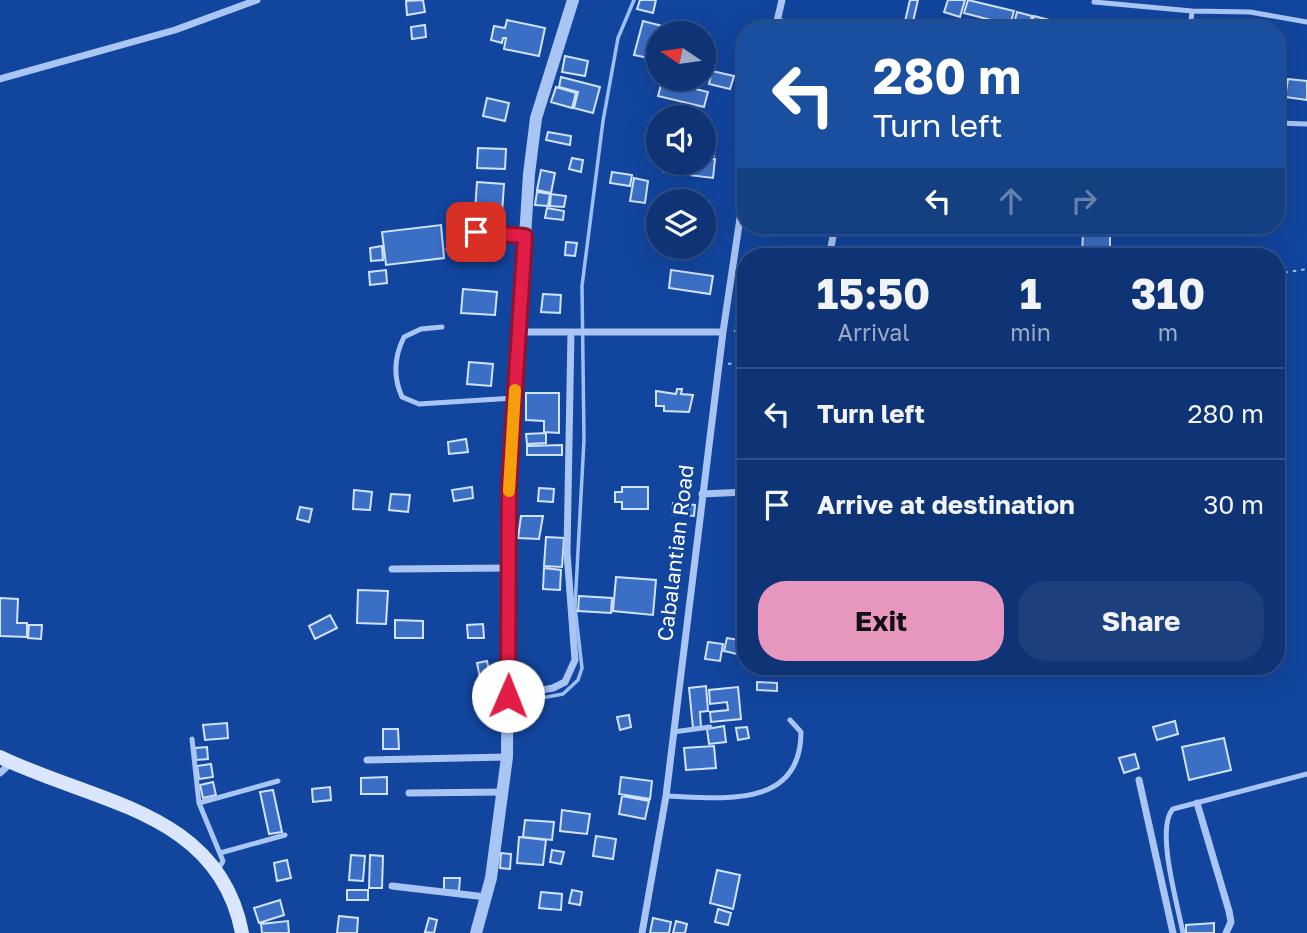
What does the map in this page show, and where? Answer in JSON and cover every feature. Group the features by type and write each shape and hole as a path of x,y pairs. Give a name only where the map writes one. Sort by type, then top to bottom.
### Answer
{"main road":[{"path":"6,760 165,824 197,847 218,870 231,891 242,933"}],"street":[{"path":"0,79 175,30 257,0"},
{"path":"477,933 505,792 508,757 509,568 514,398 536,118 573,0"},
{"path":"777,20 782,0"},
{"name":"Cabalantian Road","path":"642,933 666,796 702,494 737,235"},
{"path":"518,332 723,332"},
{"path":"508,696 553,688 565,682 575,660 567,553 574,332"},
{"path":"702,494 737,492"},
{"path":"392,569 509,568"},
{"path":"367,760 508,757"},
{"path":"0,773 6,760"},
{"path":"1139,779 1173,933"},
{"path":"409,793 505,792"},
{"path":"1197,803 1230,911 1231,922 1226,933"},
{"path":"392,886 486,897"}],"lane":[{"path":"1094,2 1192,11 1250,12 1307,22"},
{"path":"1190,21 1192,11"},
{"path":"777,20 782,21"},
{"path":"1285,123 1307,124"},
{"path":"448,249 470,233 525,236"},
{"path":"442,327 421,329 404,337 396,362 396,376 402,397 419,404 514,398"},
{"path":"666,796 737,798 779,784 790,776 801,747 801,732 790,720"},
{"path":"673,732 710,727"},
{"path":"192,739 199,803 223,860 218,870"},
{"path":"1183,933 1165,826 1167,816 1173,809 1307,774"},
{"path":"199,803 278,781"},
{"path":"220,853 285,835"}],"path":[{"path":"1285,273 1307,269"},
{"path":"723,332 737,331"},
{"path":"720,365 737,363"}],"building":[{"path":"423,0 425,12 407,15 406,1"},
{"path":"640,0 656,0 653,13 637,9"},
{"path":"910,0 918,0 913,21 905,21"},
{"path":"948,0 965,0 960,17 944,12"},
{"path":"968,0 1014,11 1011,21 995,21 964,13"},
{"path":"1017,12 1032,16 1031,21 1015,21"},
{"path":"1034,16 1053,21 1033,21"},
{"path":"507,20 545,28 539,56 504,49 506,38 503,38 502,43 491,40 494,26 505,28"},
{"path":"643,21 646,22 646,58 634,55"},
{"path":"425,25 426,37 412,39 411,27"},
{"path":"565,56 588,61 585,76 562,72"},
{"path":"716,72 734,76 730,89 716,86"},
{"path":"561,77 600,87 593,113 574,108 578,92 559,87"},
{"path":"1288,79 1307,81 1307,100 1285,97"},
{"path":"556,87 576,93 572,108 551,102"},
{"path":"659,91 708,92 705,105 658,96"},
{"path":"487,98 509,103 505,121 483,116"},
{"path":"548,132 571,136 570,145 546,140"},
{"path":"478,148 506,149 505,169 477,168"},
{"path":"572,158 583,160 581,172 569,169"},
{"path":"541,170 555,173 551,193 537,190"},
{"path":"612,172 632,175 630,186 610,183"},
{"path":"688,175 713,175 713,178"},
{"path":"634,178 648,181 645,203 630,201"},
{"path":"477,182 504,184 502,213 475,211"},
{"path":"537,192 550,194 548,206 535,205"},
{"path":"551,194 566,196 564,207 550,206"},
{"path":"547,208 564,211 563,220 545,218"},
{"path":"441,225 444,258 386,265 382,232"},
{"path":"1083,235 1110,235 1110,248 1082,248"},
{"path":"566,242 577,243 575,256 565,255"},
{"path":"382,246 383,260 371,261 370,248"},
{"path":"386,270 387,283 370,285 369,272"},
{"path":"671,270 713,276 710,294 669,288"},
{"path":"463,289 497,292 495,315 461,313"},
{"path":"543,294 561,295 560,313 541,312"},
{"path":"469,362 493,364 491,386 467,384"},
{"path":"677,389 682,389 681,394 693,395 689,412 664,411 664,406 656,406 656,391 676,394"},
{"path":"526,393 559,393 559,433 544,432 544,421 526,420"},
{"path":"546,433 546,443 527,444 526,434"},
{"path":"466,439 468,452 449,454 448,442"},
{"path":"562,445 562,455 527,455 527,446"},
{"path":"472,487 473,498 454,501 452,490"},
{"path":"622,487 648,487 648,509 622,509 622,502 615,502 615,492 622,492"},
{"path":"539,488 554,489 553,502 538,501"},
{"path":"354,490 372,492 370,510 353,509"},
{"path":"391,494 410,495 408,512 389,510"},
{"path":"673,503 695,505 694,516 672,514"},
{"path":"300,507 312,509 309,522 297,519"},
{"path":"521,516 543,516 539,539 518,538"},
{"path":"546,537 564,538 562,567 544,566"},
{"path":"544,568 561,570 560,590 543,589"},
{"path":"616,577 656,580 653,615 613,611"},
{"path":"358,590 388,591 386,624 357,623"},
{"path":"579,596 612,598 611,613 578,611"},
{"path":"0,598 18,599 17,623 27,623 27,637 0,636"},
{"path":"330,615 337,628 315,639 309,626"},
{"path":"395,620 423,621 423,638 395,638"},
{"path":"483,624 484,638 468,638 467,625"},
{"path":"29,625 42,625 41,639 28,638"},
{"path":"727,638 737,640 737,654 724,651"},
{"path":"708,642 723,644 720,661 705,659"},
{"path":"487,661 490,675 480,678 477,663"},
{"path":"757,682 777,683 777,691 757,690"},
{"path":"706,686 708,711 700,712 701,727 693,728 689,688"},
{"path":"738,687 741,719 711,722 710,712 728,710 727,702 710,704 709,690"},
{"path":"629,715 631,727 620,730 617,717"},
{"path":"1175,721 1178,734 1157,740 1153,727"},
{"path":"227,723 228,738 205,740 203,725"},
{"path":"724,726 726,742 709,744 707,729"},
{"path":"747,727 749,738 738,740 736,728"},
{"path":"383,729 398,729 399,749 383,749"},
{"path":"1224,738 1231,770 1189,780 1182,747"},
{"path":"714,746 716,768 686,770 684,748"},
{"path":"207,747 208,759 196,760 195,748"},
{"path":"1135,754 1139,768 1124,773 1119,758"},
{"path":"211,764 213,777 199,779 197,766"},
{"path":"387,777 387,794 361,794 361,778"},
{"path":"621,777 652,781 650,799 619,794"},
{"path":"213,782 216,795 203,798 200,785"},
{"path":"330,787 331,800 313,802 312,789"},
{"path":"273,790 282,832 269,834 260,792"},
{"path":"622,796 649,801 645,819 619,814"},
{"path":"562,810 590,814 587,834 560,831"},
{"path":"525,820 554,822 552,840 523,837"},
{"path":"596,836 616,839 613,859 593,856"},
{"path":"519,837 546,840 543,865 517,863"},
{"path":"552,850 564,852 561,864 550,862"},
{"path":"501,853 511,854 510,869 500,868"},
{"path":"351,855 365,856 363,881 349,880"},
{"path":"370,855 383,856 382,888 369,888"},
{"path":"287,860 291,878 277,881 274,863"},
{"path":"717,870 740,875 733,909 710,903"},
{"path":"444,878 460,878 459,891 444,890"},
{"path":"347,890 368,890 368,900 347,900"},
{"path":"572,890 582,892 580,905 569,903"},
{"path":"541,892 562,894 561,910 539,908"},
{"path":"280,900 284,915 259,923 254,908"},
{"path":"718,909 731,913 728,925 715,922"},
{"path":"339,916 358,918 357,933 337,933"},
{"path":"429,918 437,920 434,933 425,932"},
{"path":"653,918 671,922 669,933 650,933"},
{"path":"288,921 289,933 262,933 261,924"},
{"path":"676,921 687,924 685,933 673,933"},
{"path":"1214,923 1214,933 1186,933 1186,925"}],"waterway":[{"path":"515,703 563,694 578,680 582,668 575,607 584,440 582,286 603,121 618,38 634,0"},
{"path":"490,705 501,704"}],"slow traffic":[{"path":"509,491 515,390"}],"route":[{"path":"476,232 525,236 509,486 508,696"}]}
